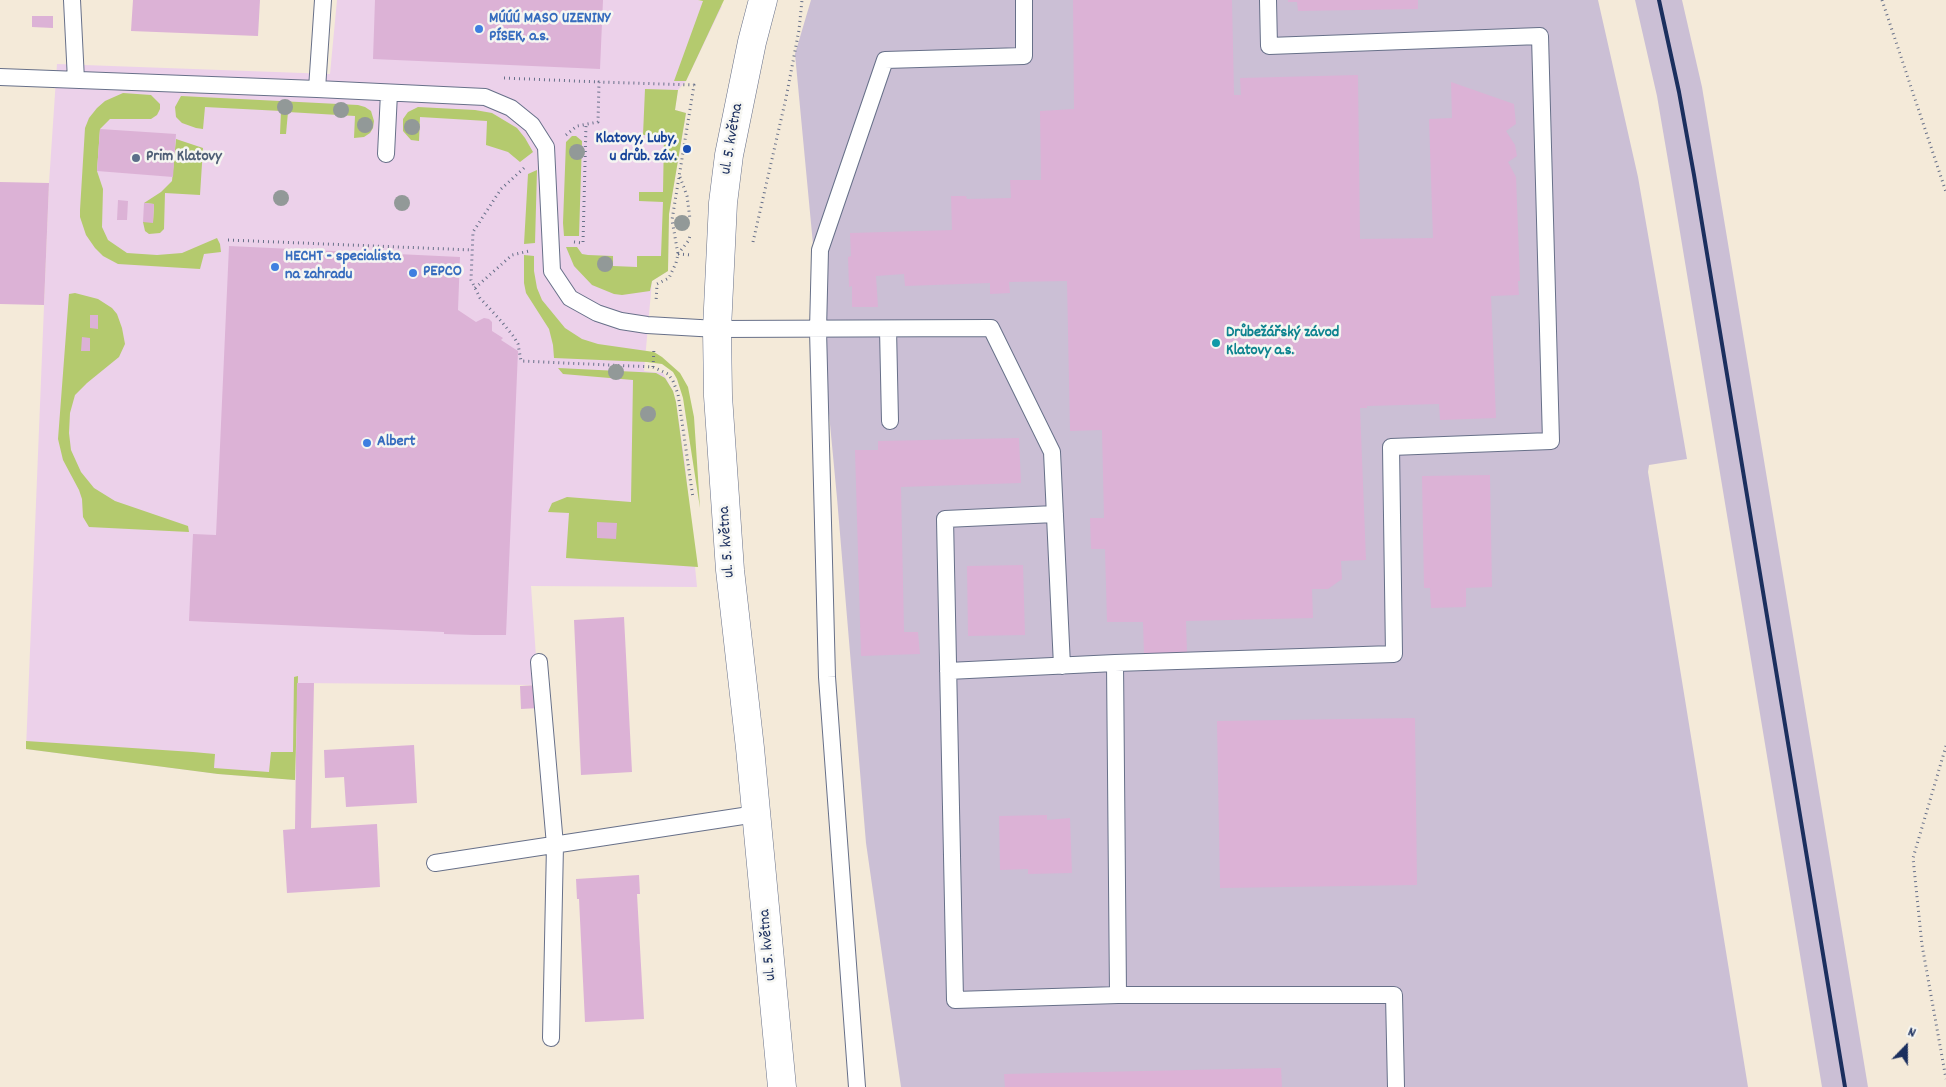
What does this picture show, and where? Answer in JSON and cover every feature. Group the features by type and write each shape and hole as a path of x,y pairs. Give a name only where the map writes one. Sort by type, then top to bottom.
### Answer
{"street":[{"name":"ul. 5. května","path":"763,0 748,60 729,155 723,203 717,329 718,396 730,570 782,1087"}],"lane":[{"path":"72,0 76,80"},
{"path":"317,89 323,0"},
{"path":"857,1087 827,677 818,330 820,250 885,60 1024,56 1024,0"},
{"path":"948,671 1114,663 1394,654 1392,447 1551,440 1540,36 1269,46 1268,0"},
{"path":"0,77 485,97 511,108 532,125 546,147 552,271 570,298 597,313 621,321 717,329 991,328 1052,452 1062,666"},
{"path":"386,154 389,93"},
{"path":"888,329 890,421"},
{"path":"1055,514 945,518 955,1000 1118,995 1394,995 1396,1087"},
{"path":"539,662 555,845 551,1038"},
{"path":"1114,663 1118,995"},
{"path":"435,864 756,814"}],"path":[{"path":"752,245 786,98 799,30 802,0"},
{"path":"1882,0 1946,192"},
{"path":"652,367 657,284 669,278 678,254 672,220 694,85 599,82 598,122 576,126 500,189 473,232 471,280 480,298 502,322 518,344 521,361 652,367 668,374 678,394 693,499"},
{"path":"679,176 687,196 690,222"},
{"path":"678,254 689,240 691,232"},
{"path":"228,240 472,250"},
{"path":"678,254 719,256"},
{"path":"1946,746 1913,858 1922,945 1946,1079"}],"shaded area":[{"path":"337,0 698,0 722,6 686,81 678,90 675,110 686,113 669,214 668,271 652,281 644,371 663,373 673,391 676,402 685,464 697,587 531,586 538,685 297,683 295,780 218,774 26,749 49,183 57,64 330,74"},
{"path":"811,0 1598,0 1638,177 1687,459 1649,465 1648,472 1748,1087 901,1087 866,843 837,498 795,54"},
{"path":"1635,0 1682,0 1702,87 1868,1087 1822,1087 1657,96"}],"green space":[{"path":"698,0 724,0 686,81 674,81 703,1"},
{"path":"645,89 678,90 675,110 686,113 669,214 668,271 652,281 650,291 622,295 614,294 592,285 574,266 566,247 577,247 582,254 613,256 613,266 637,267 637,256 661,256 663,202 639,201 639,192 663,192 664,136 643,135"},
{"path":"123,93 151,95 160,104 160,109 157,115 151,119 110,119 100,129 97,171 103,189 102,227 108,240 127,253 157,255 182,253 217,238 221,252 204,254 200,269 118,264 103,256 86,235 80,217 85,128 89,118 97,108 105,101"},
{"path":"181,96 358,105 371,111 374,121 373,128 364,137 354,138 355,116 288,112 286,134 280,134 281,111 205,107 203,129 196,128 182,123 176,117 175,107"},
{"path":"418,107 475,110 492,113 517,128 533,152 520,162 508,152 486,145 487,121 420,117 419,141 411,140 403,131 403,119 408,112"},
{"path":"572,136 576,136 582,141 579,236 564,236 566,142"},
{"path":"176,139 203,148 200,195 165,193 164,229 160,233 149,234 145,231 143,222 153,222 154,204 144,203 161,192 172,181"},
{"path":"537,170 535,243 524,244 528,174"},
{"path":"524,255 534,256 537,288 542,300 565,328 582,339 598,344 654,352 680,373 688,387 694,417 700,508 683,398 673,372 662,364 647,362 554,358 549,329 526,293"},
{"path":"75,293 98,299 112,308 117,314 125,344 119,357 75,395 70,413 69,433 71,450 81,472 94,488 115,501 188,526 189,532 89,527 83,517 82,499 63,460 58,439 69,294"},
{"path":"558,368 656,373 665,378 673,391 676,402 698,567 566,558 569,513 548,512 552,503 567,497 631,502 633,380 563,374"},
{"path":"298,676 295,780 218,774 26,749 26,741 215,754 214,768 269,772 271,752 293,752 294,677"}],"building":[{"path":"133,0 260,0 258,36 131,31"},
{"path":"375,0 603,0 600,69 373,59"},
{"name":"Drůbežářský závod Klatovy a.s.","path":"1073,0 1232,0 1234,95 1241,95 1240,78 1358,75 1360,239 1433,238 1429,119 1452,118 1451,82 1514,104 1516,124 1506,131 1515,145 1517,156 1508,162 1516,177 1520,281 1518,281 1519,295 1491,296 1496,418 1440,420 1439,404 1367,406 1367,408 1360,408 1366,560 1341,561 1342,579 1328,589 1312,589 1313,618 1186,621 1187,653 1144,654 1143,622 1107,622 1105,549 1091,549 1090,518 1104,518 1102,430 1070,431 1067,281 1009,282 1010,293 990,294 990,283 905,286 904,274 876,276 878,307 852,307 852,286 849,287 848,257 851,256 850,233 952,230 951,196 966,196 967,199 1011,198 1010,180 1041,180 1040,111 1074,109"},
{"path":"1288,0 1418,0 1418,9 1298,11 1297,2 1288,2"},
{"path":"32,16 53,16 53,28 32,27"},
{"path":"100,129 176,134 173,177 97,171"},
{"path":"0,182 49,183 44,305 0,304"},
{"path":"118,200 128,201 127,220 117,220"},
{"path":"144,203 154,204 153,223 143,222"},
{"name":"Albert","path":"229,246 460,257 458,310 476,322 484,318 489,319 492,322 492,331 503,338 501,340 518,351 506,635 444,634 444,632 189,621 193,534 216,535"},
{"path":"90,315 98,315 98,329 90,328"},
{"path":"82,337 90,338 90,351 81,351"},
{"path":"1019,438 1021,483 901,487 904,632 918,632 920,654 861,656 855,450 878,450 878,441"},
{"path":"1490,475 1492,587 1466,588 1466,607 1431,608 1430,588 1424,588 1422,476"},
{"path":"597,522 617,523 616,539 597,538"},
{"path":"1023,565 1025,635 968,636 967,566"},
{"path":"624,617 632,772 581,775 574,620"},
{"path":"297,683 314,683 311,828 377,824 380,887 287,893 283,830 295,829"},
{"path":"538,685 539,708 521,709 520,686"},
{"path":"1415,718 1417,885 1220,888 1217,721"},
{"path":"414,745 417,803 346,807 344,777 325,778 324,750"},
{"path":"1047,815 1047,820 1070,818 1072,873 1028,874 1028,869 1000,870 999,816"},
{"path":"639,875 640,894 637,894 644,1019 585,1022 579,899 577,899 576,879"},
{"path":"1281,1068 1282,1087 1005,1087 1004,1074"}],"railway":[{"path":"1659,0 1679,92 1694,175 1845,1087"}],"place":[{"name":"MÚÚÚ MASO UZENINY PÍSEK, a.s.","path":"479,29"},
{"name":"Klatovy, Luby, u drůb. záv.","path":"687,149"},
{"name":"Prim Klatovy","path":"136,158"},
{"name":"HECHT - specialista na zahradu","path":"275,267"},
{"name":"PEPCO","path":"413,273"},
{"name":"Drůbežářský závod Klatovy a.s.","path":"1216,343"},
{"name":"Albert","path":"367,443"}]}
